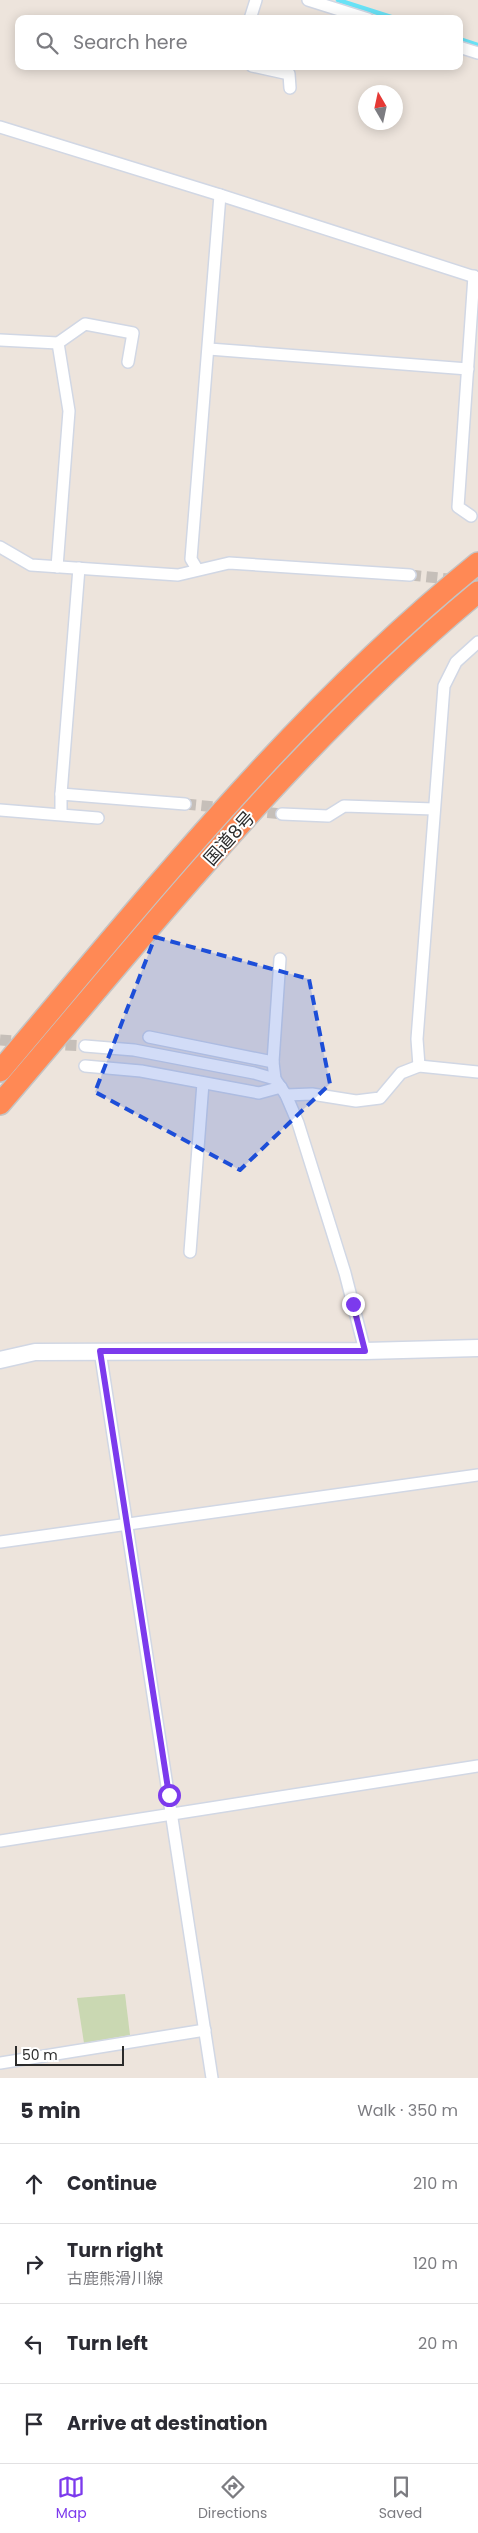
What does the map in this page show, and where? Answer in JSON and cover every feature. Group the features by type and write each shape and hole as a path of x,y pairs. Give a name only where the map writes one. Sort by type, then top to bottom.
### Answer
{"highway":[{"name":"国道8号","path":"0,1071 193,844 244,788 366,662 478,563"},
{"name":"国道8号","path":"0,1104 183,890 297,763 395,664 478,592"}],"main road":[{"path":"0,1360 35,1352 365,1351 478,1348"}],"street":[{"path":"251,15 256,0"},
{"path":"308,0 355,15"},
{"path":"463,48 478,53"},
{"path":"270,70 289,74 290,88"},
{"path":"0,127 476,277 458,507 471,516"},
{"path":"197,569 191,559 220,195"},
{"path":"0,340 58,343 85,324 132,333 128,362"},
{"path":"57,567 69,411 58,343"},
{"path":"209,348 468,369"},
{"path":"0,546 31,565 57,567 178,574 230,563 410,575"},
{"path":"61,814 79,568"},
{"path":"419,1066 417,1039 444,686 456,662 478,642"},
{"path":"61,794 185,804"},
{"path":"282,814 328,816 344,806 434,809"},
{"path":"0,810 98,818"},
{"path":"280,959 273,1062 281,1087 298,1123 345,1273 365,1351"},
{"path":"149,1037 273,1062"},
{"path":"85,1046 134,1050 254,1073 281,1087 356,1101 380,1098 401,1073 419,1066 478,1072"},
{"path":"85,1066 141,1071 258,1093 281,1087"},
{"path":"190,1252 203,1082"},
{"path":"100,1351 129,1525 212,2078"},
{"path":"0,1542 478,1475"},
{"path":"0,1841 478,1766"},
{"path":"0,2063 205,2030"}],"highlighted area":[{"path":"155,937 309,979 330,1084 240,1170 95,1092"}],"green space":[{"path":"125,1994 130,2035 84,2043 77,1998"}],"waterway":[{"path":"338,0 385,15"},
{"path":"463,40 478,45"}],"tunnel":[{"path":"410,575 478,582"},
{"path":"185,804 226,808"},
{"path":"251,811 282,814"},
{"path":"0,1040 26,1042"},
{"path":"49,1044 85,1046"}],"route":[{"path":"169,1795 129,1525 100,1351 365,1351 353,1304"}]}
